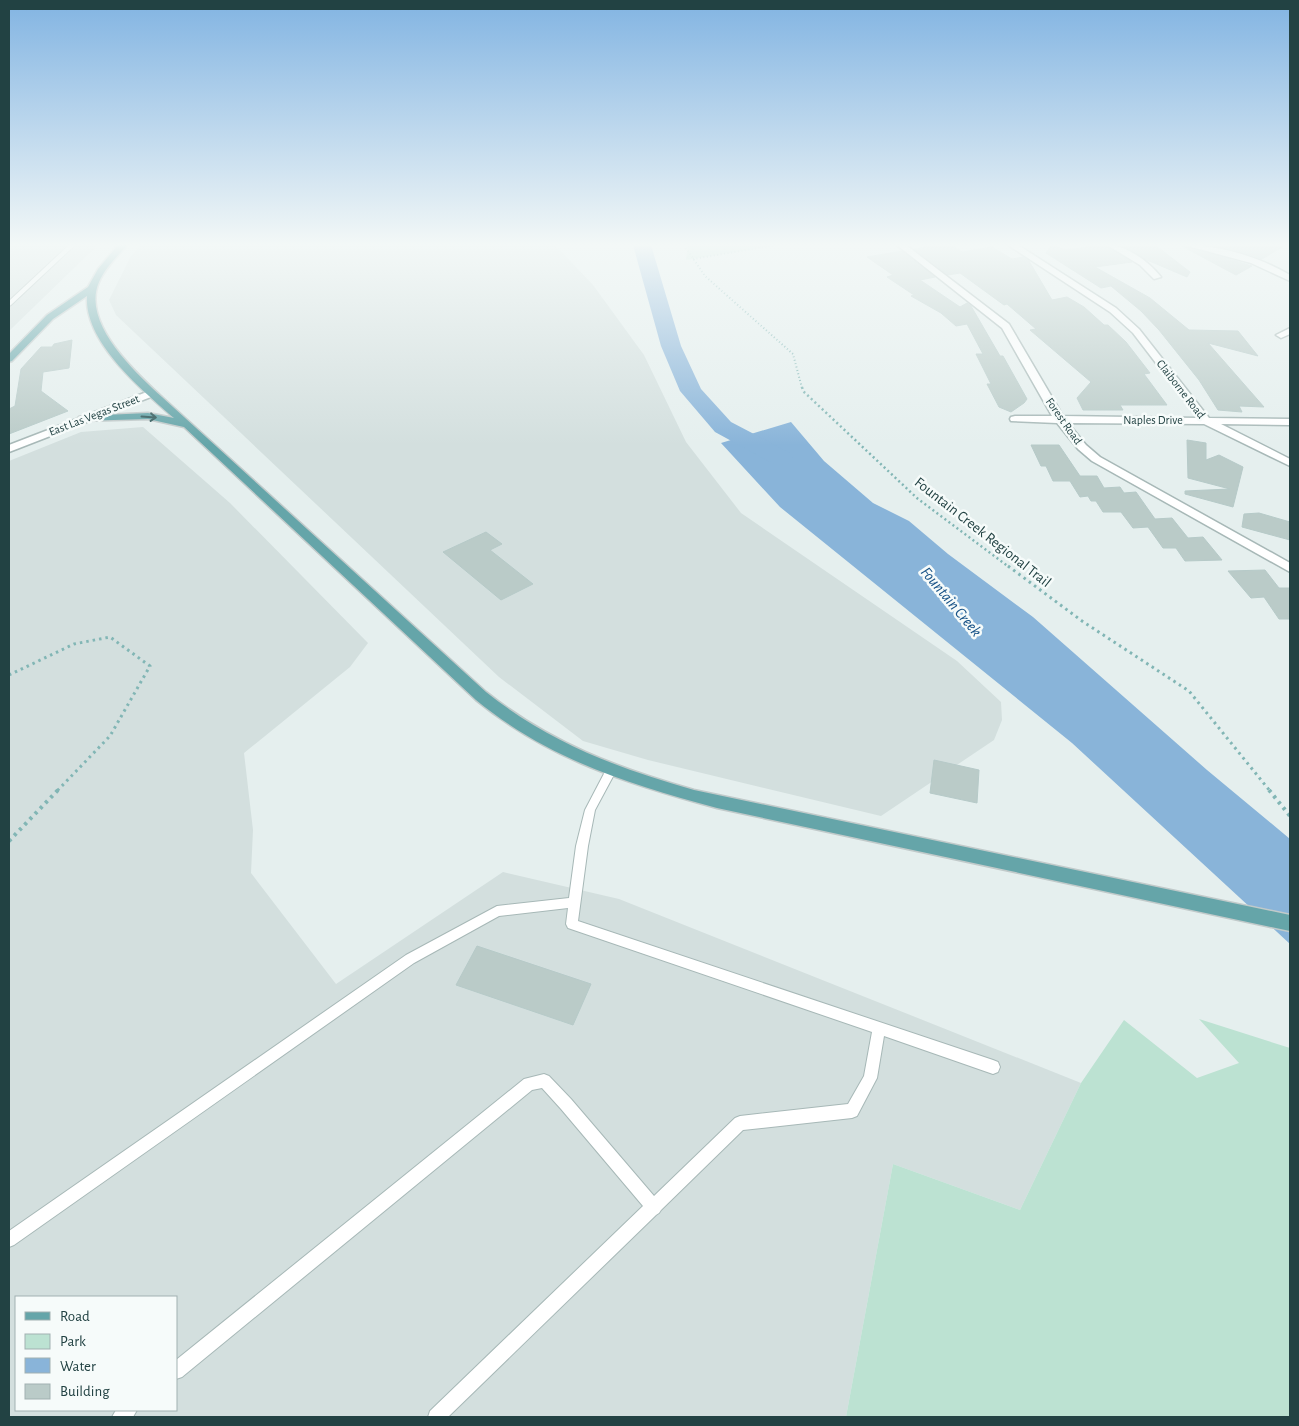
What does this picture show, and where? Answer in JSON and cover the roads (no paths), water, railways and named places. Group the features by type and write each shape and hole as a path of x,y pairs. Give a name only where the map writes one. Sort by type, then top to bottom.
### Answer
{"main road":[{"path":"9,359 50,317 58,312"},
{"name":"East Las Vegas Street","path":"92,312 104,339 152,393"},
{"path":"152,393 481,696 534,734 580,757 658,786 717,802 1290,923"},
{"path":"83,419 148,416 189,426"}],"street":[{"name":"Forest Road","path":"987,312 1006,326 1060,420 1082,447 1096,458 1290,568"},
{"name":"Claiborne Road","path":"1115,312 1136,331 1206,421 1290,463"},
{"name":"East Las Vegas Street","path":"9,449 152,393"},
{"name":"Naples Drive","path":"1015,419 1290,422"}],"lane":[{"path":"612,769 590,810 582,846 572,924 994,1066"},
{"path":"9,1240 410,959 497,911 575,902"},
{"path":"436,1417 740,1123 852,1111 870,1078 879,1028"},
{"path":"178,1369 529,1084 544,1081 654,1208"}],"water":[{"path":"791,422 824,461 873,503 909,521 948,554 1033,617 1207,770 1290,839 1290,944 1072,743 780,507 721,443"}],"waterway":[{"name":"Fountain Creek","path":"660,312 671,346 691,391 723,427 781,458"}]}
